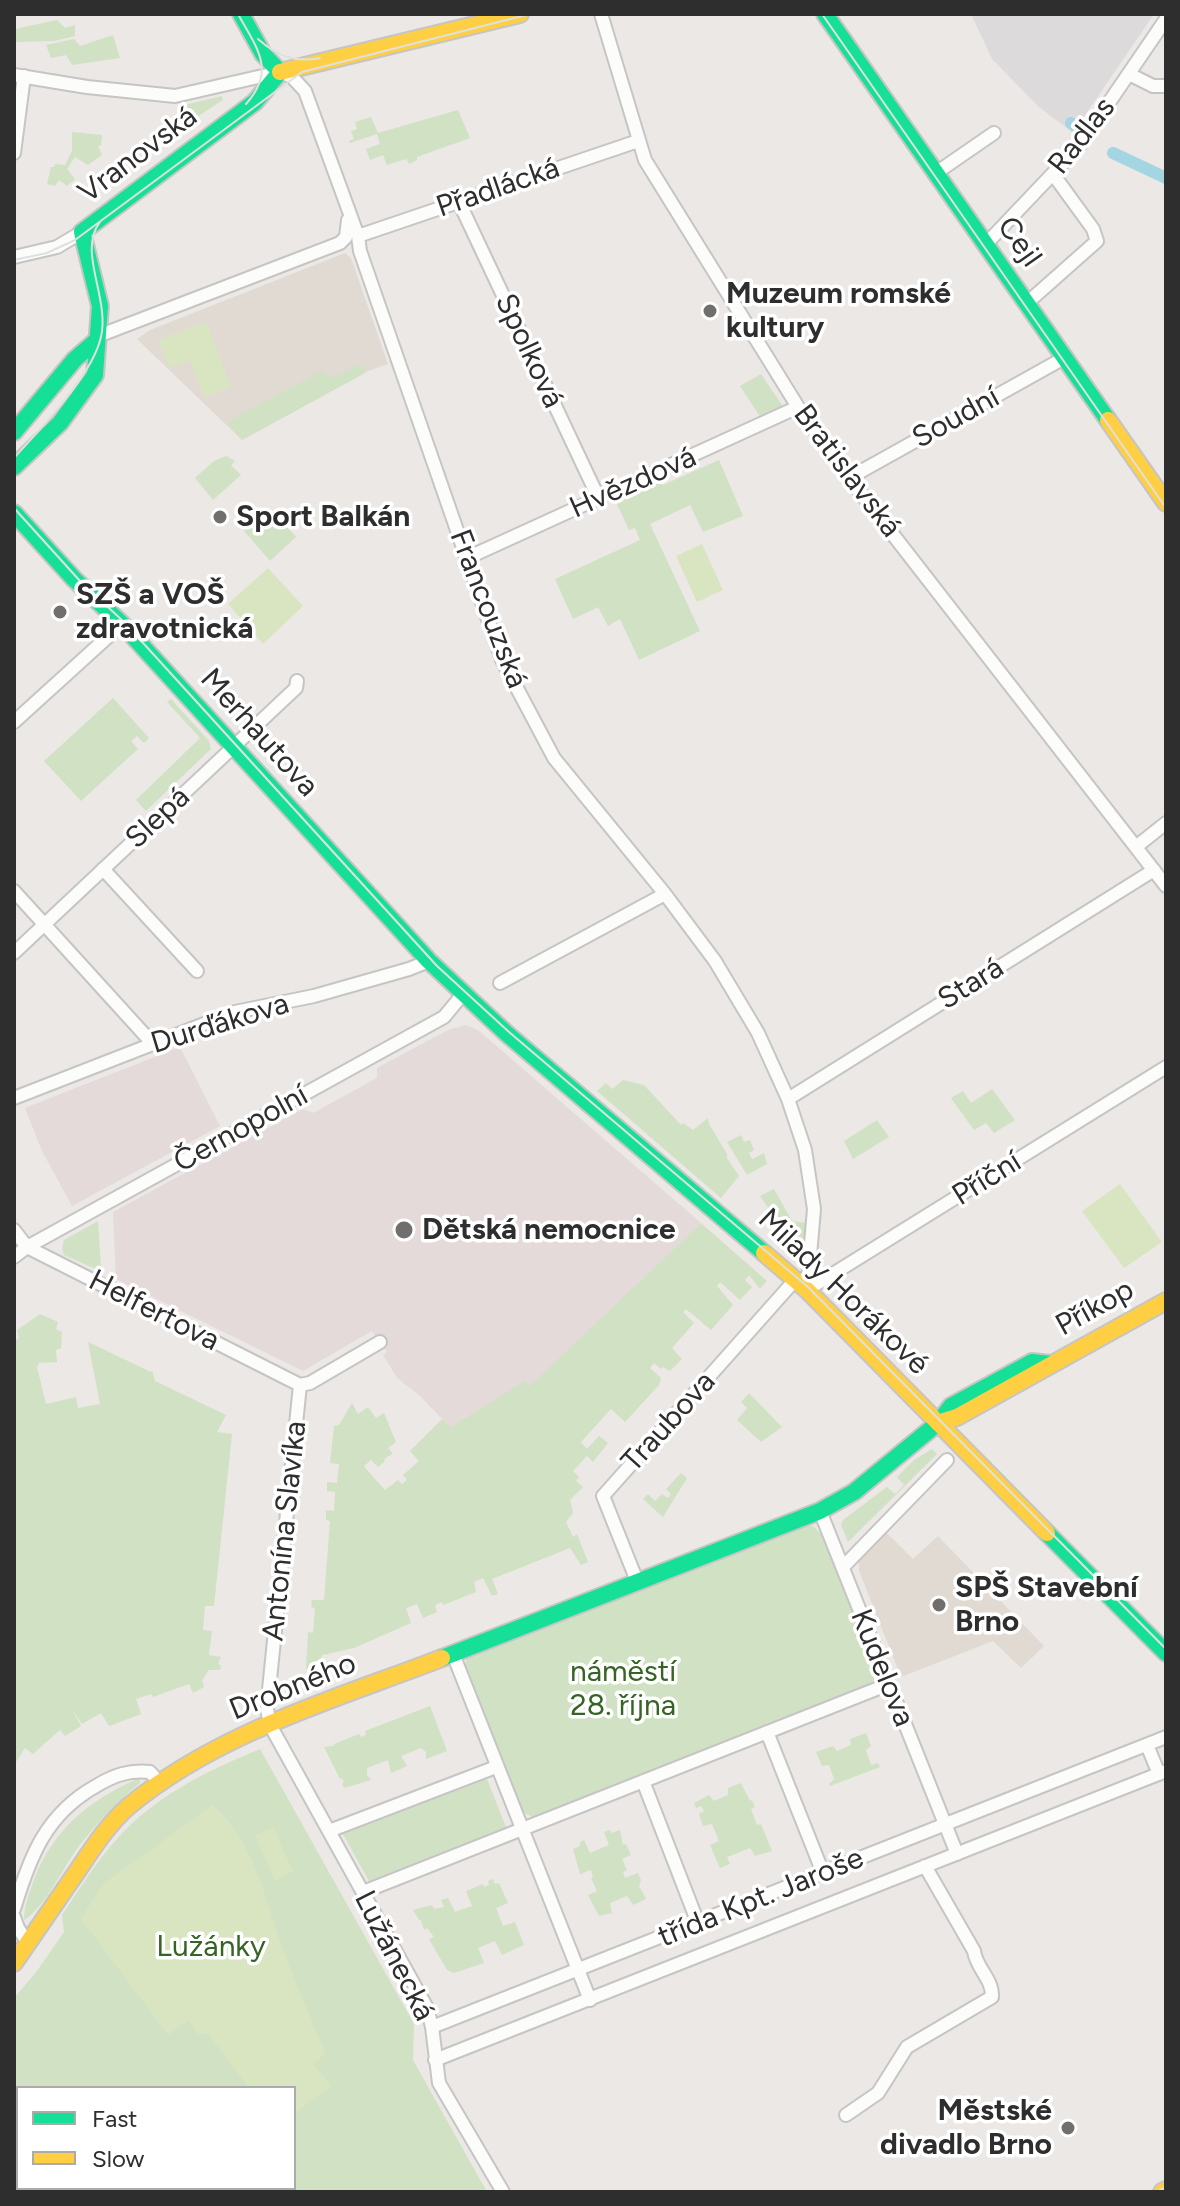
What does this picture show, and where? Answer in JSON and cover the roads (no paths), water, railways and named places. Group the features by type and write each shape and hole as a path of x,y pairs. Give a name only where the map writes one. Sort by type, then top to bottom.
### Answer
{"street":[{"path":"241,14 263,54 280,72"},
{"path":"14,153 19,76 175,96 520,14"},
{"name":"Bratislavská","path":"601,14 645,160 798,407 849,478 1166,886"},
{"name":"Cejl","path":"825,14 1166,503"},
{"name":"Radlas","path":"986,244 1080,145 1166,19"},
{"name":"Francouzská","path":"280,72 292,77 305,91 358,236 360,251 502,660 554,758 665,894 715,961 758,1033 788,1099 805,1150 814,1209 801,1285"},
{"name":"Vranovská","path":"14,257 57,247 82,232 255,102 280,72"},
{"path":"1129,74 1153,86 1166,86"},
{"path":"936,173 994,133"},
{"name":"Přadlácká","path":"358,236 638,141"},
{"path":"1027,303 1093,246 1097,235 1053,174"},
{"name":"Spolková","path":"459,202 599,499"},
{"path":"14,432 75,359 98,338 340,243 348,231 348,212"},
{"path":"14,467 60,423 93,381 101,315 82,232"},
{"name":"Soudní","path":"849,478 1064,358"},
{"name":"Hvězdová","path":"467,558 798,407"},
{"name":"Merhautova","path":"14,513 74,579 122,624 429,961 462,993"},
{"path":"14,722 122,624"},
{"name":"Slepá","path":"14,953 296,688 297,681"},
{"path":"1137,846 1166,823"},
{"path":"103,869 197,971"},
{"name":"Stará","path":"788,1099 1154,870"},
{"path":"14,891 153,1044"},
{"path":"500,983 665,894"},
{"name":"Durďákova","path":"14,1098 235,1012 328,992 429,961"},
{"name":"Černopolní","path":"14,1257 444,1017 462,993"},
{"name":"Milady Horákové","path":"462,993 801,1285 1166,1653"},
{"name":"Příční","path":"801,1285 1166,1067"},
{"name":"Helfertova","path":"14,1230 27,1247 300,1385"},
{"name":"Traubova","path":"637,1581 603,1496 801,1285"},
{"name":"Příkop","path":"938,1423 957,1417 1166,1301"},
{"path":"300,1385 310,1383 380,1342"},
{"name":"Antonína Slavíka","path":"270,1725 267,1709 300,1385"},
{"path":"590,2000 453,1654 820,1511 854,1492 938,1423"},
{"path":"843,1567 947,1460"},
{"name":"Kudelova","path":"820,1511 945,1825"},
{"name":"Drobného","path":"14,1963 102,1835 128,1807 159,1782 217,1748 453,1654"},
{"path":"363,1892 889,1684"},
{"name":"Lužánecká","path":"270,1725 427,2008 439,2083 503,2192"},
{"path":"767,1732 823,1873"},
{"name":"třída Kpt. Jaroše","path":"432,2027 1166,1737"},
{"name":"třída Kpt. Jaroše","path":"435,2060 1162,1772 1147,1745"},
{"path":"329,1831 496,1767"},
{"path":"14,1909 30,1861 40,1840 60,1812 85,1792 132,1770 150,1772 159,1782"},
{"path":"643,1781 698,1923"},
{"path":"945,1825 957,1854"},
{"path":"846,2115 878,2093 907,2047 992,1997 993,1988 925,1866"},
{"path":"14,1917 28,1943"}],"waterway":[{"path":"1071,123 1077,127"},
{"path":"1113,153 1166,178"}],"tram line":[{"path":"238,14 257,48 262,69 255,92 246,104"},
{"path":"14,260 47,253 75,240 302,72 530,14"},
{"path":"822,14 1166,508"},
{"path":"258,39 286,57 302,60 320,58"},
{"path":"14,458 77,385 96,352 103,322 92,247 100,222"},
{"path":"14,508 80,581 124,622 437,966 509,1032 808,1287 1166,1649"},
{"path":"1156,2192 1166,2187"}],"place":[{"name":"Muzeum romské kultury","path":"710,311"},
{"name":"Sport Balkán","path":"220,517"},
{"name":"SZŠ a VOŠ zdravotnická","path":"60,612"},
{"name":"Dětská nemocnice","path":"404,1230"},
{"name":"SPŠ Stavební Brno","path":"939,1605"},
{"name":"Městské divadlo Brno","path":"1068,2128"}],"park label":[{"name":"náměstí 28. října","path":"623,1689"},
{"name":"Lužánky","path":"211,1947"}]}
